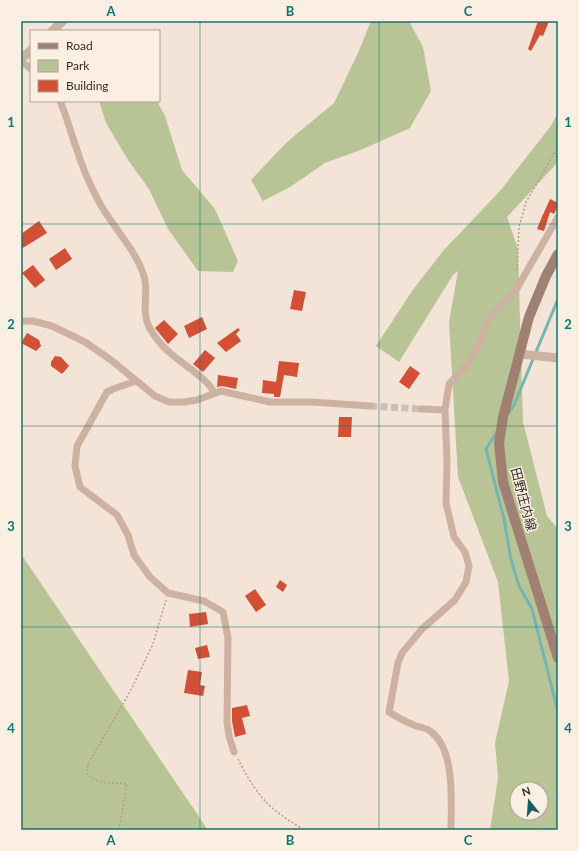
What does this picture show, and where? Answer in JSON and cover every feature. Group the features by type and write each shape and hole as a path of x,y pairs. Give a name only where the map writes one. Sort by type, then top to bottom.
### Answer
{"main road":[{"name":"田野庄内線","path":"558,254 546,276 529,318 503,417 499,443 503,482 558,658"}],"street":[{"path":"53,30 63,21"},
{"path":"30,51 21,60 30,67"},
{"path":"60,102 77,151 96,198 135,256 145,277 146,317 148,326 168,351 204,380 212,388 214,393"},
{"path":"451,830 451,786 449,763 441,743 430,731 399,719 389,712 398,663 402,653 422,629 455,600 466,582 469,566 465,552 454,536 446,503 445,410 449,384 466,366 478,345 488,319 516,290 558,217"},
{"path":"21,321 33,321 46,324 67,333 99,351 155,396 169,402 197,400 214,393 226,392 270,402 312,402 370,406"},
{"path":"520,354 558,358"},
{"path":"136,380 113,388 107,392 77,446 75,466 80,487 117,515 128,535 134,555 150,577 168,593 204,601 223,612 228,638 227,722 229,736 234,752"},
{"path":"421,409 445,410"}],"path":[{"path":"516,290 520,227 526,202 558,146"},
{"path":"119,830 127,784 98,782 87,774 88,764 132,688 153,644 168,593"},
{"path":"234,752 246,774 266,802 294,824 305,830"}],"green space":[{"path":"371,21 407,21 410,23 423,47 431,91 410,128 363,149 325,163 290,187 263,201 251,180 287,142 334,103 358,53"},
{"path":"99,102 158,102 165,116 182,170 215,209 238,261 233,272 198,271 168,229 149,189 128,160 106,123"},
{"path":"558,113 558,162 507,217 518,249 523,422 547,516 558,529 558,830 490,830 498,778 495,743 509,681 498,582 458,477 449,322 458,271 453,275 399,362 376,346 412,291 443,251 500,191 550,127"},
{"path":"21,554 208,830 21,830"}],"building":[{"path":"538,21 549,21 543,36 540,35 531,51 528,49"},
{"path":"550,199 558,203 558,206 554,214 550,212 544,231 537,229 541,219"},
{"path":"39,221 47,233 21,249 21,234"},
{"path":"65,248 72,259 56,270 49,259"},
{"path":"33,265 45,280 35,288 22,273"},
{"path":"294,290 306,292 302,311 290,309"},
{"path":"202,317 207,329 189,338 184,326"},
{"path":"164,320 178,334 168,344 155,328"},
{"path":"238,328 240,330 236,334 241,341 226,352 217,343"},
{"path":"27,333 39,340 41,346 36,351 21,343"},
{"path":"205,350 215,358 203,372 193,364"},
{"path":"55,356 61,357 69,366 62,374 51,366 51,362"},
{"path":"279,361 299,363 297,377 284,375 280,397 274,397 274,394 262,393 263,380 276,382"},
{"path":"410,366 420,373 409,389 399,382"},
{"path":"218,375 238,378 236,389 222,386 217,387"},
{"path":"339,417 352,417 351,437 338,437"},
{"path":"280,580 287,585 283,592 276,587"},
{"path":"255,589 266,605 256,612 245,596"},
{"path":"206,612 208,624 190,627 189,614"},
{"path":"207,645 210,657 198,659 195,648"},
{"path":"188,670 202,672 200,685 205,686 203,696 184,693"},
{"path":"247,705 250,716 242,718 246,734 235,737 232,721 232,708"}],"waterway":[{"path":"508,414 514,405 558,299"},
{"path":"497,432 486,449 504,519 511,560 519,586 532,609 558,716"}],"tunnel":[{"path":"370,406 421,409"}]}
